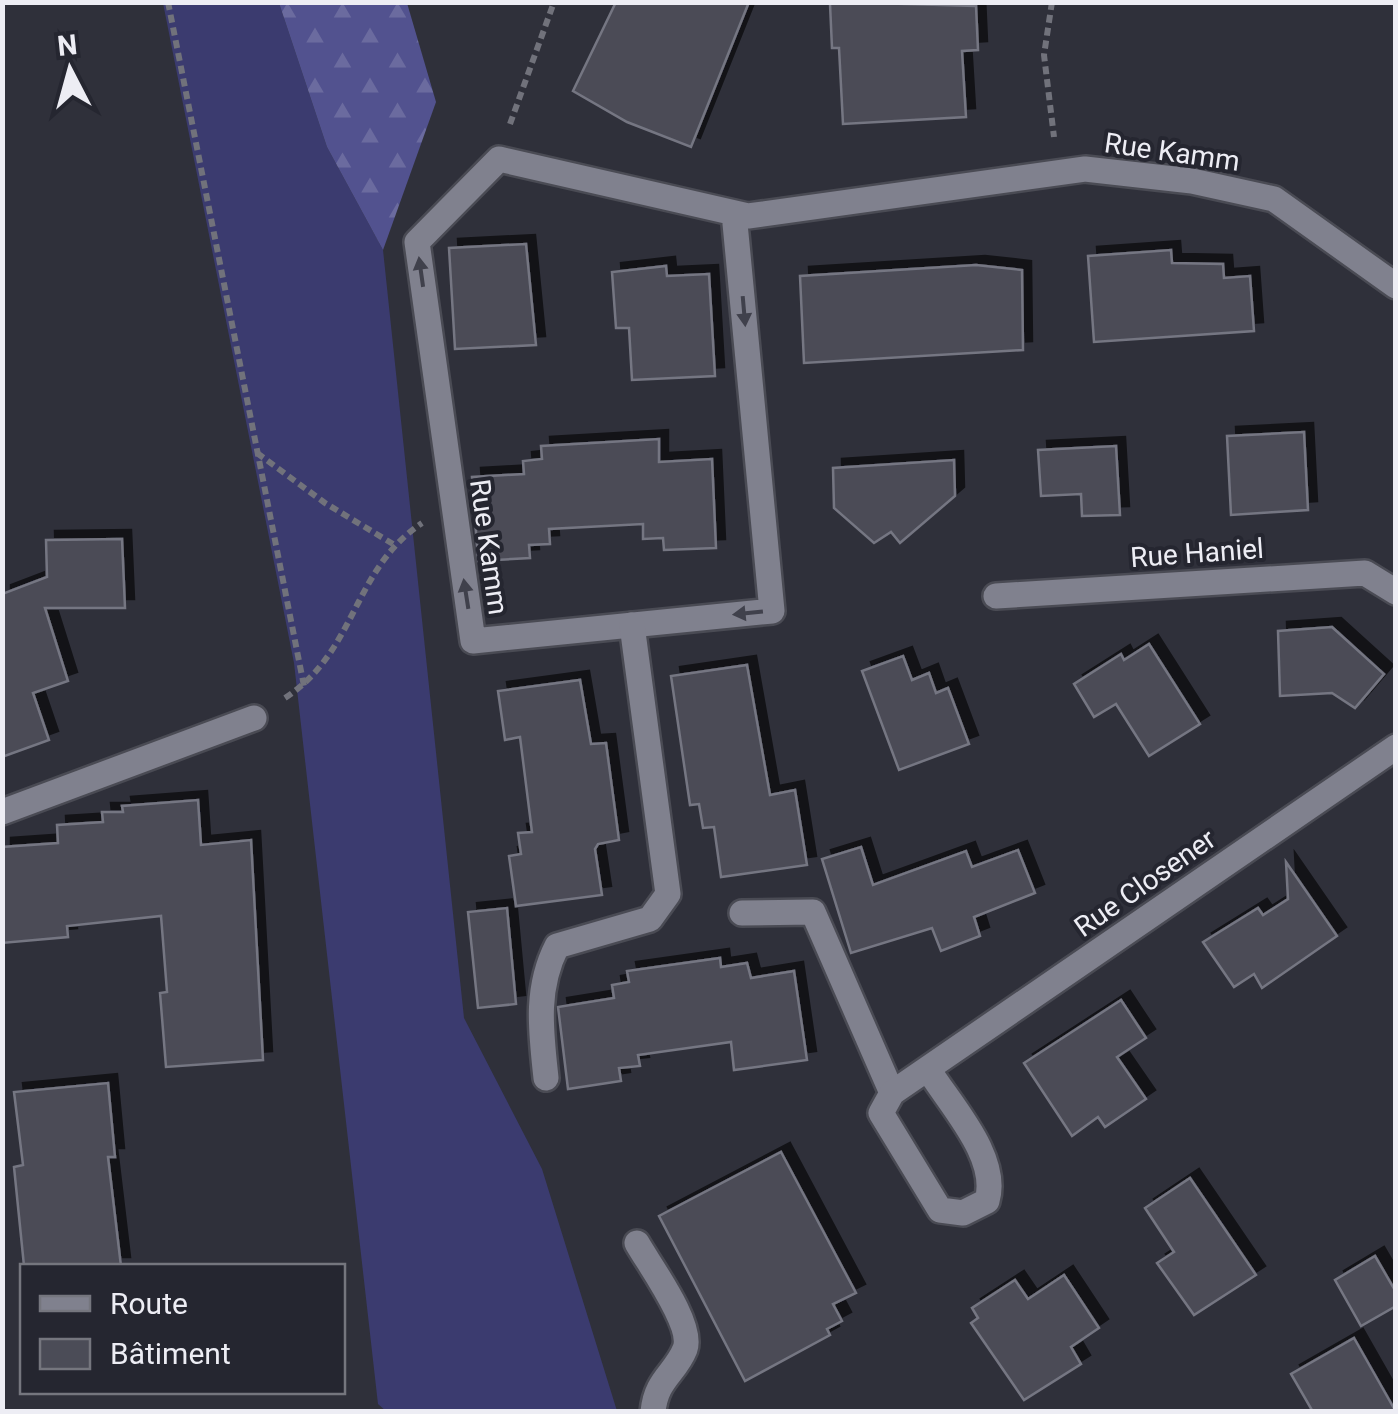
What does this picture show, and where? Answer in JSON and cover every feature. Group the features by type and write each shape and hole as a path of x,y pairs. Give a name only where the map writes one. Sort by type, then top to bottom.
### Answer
{"street":[{"name":"Rue Kamm","path":"734,214 772,611 473,642 418,242 499,160 748,216 1085,169 1192,181 1274,199 1396,286"},
{"name":"Rue Haniel","path":"996,596 1365,573 1396,592"},
{"path":"546,1078 538,1010 546,967 557,946 650,919 668,894 632,626"},
{"path":"2,812 254,718"},
{"name":"Rue Closener","path":"892,1093 1396,747"},
{"path":"742,913 812,912 892,1093 881,1112 940,1210 963,1213 987,1200 992,1183 985,1161 928,1069"},
{"path":"637,1243 688,1331 684,1352 655,1390 652,1412"}],"path":[{"path":"168,2 304,686 337,648 357,602 392,544 452,503"},
{"path":"499,160 554,2"},
{"path":"1052,2 1044,55 1059,173"},
{"path":"257,453 325,504 392,544"}],"shaded area":[{"path":"163,3 279,3 327,147 383,250 464,1018 542,1169 617,1411 387,1412 378,1404 294,663"}],"green space":[{"path":"279,3 407,3 436,102 383,250 327,147"}],"building":[{"path":"616,2 749,2 691,147 627,122 573,91"},
{"path":"830,4 976,6 978,50 962,51 966,117 843,124 839,48 832,48"},
{"path":"526,244 536,345 455,349 449,248"},
{"path":"1171,250 1172,263 1223,264 1224,278 1250,276 1254,331 1094,342 1088,256"},
{"path":"976,265 1022,270 1023,350 804,363 800,276"},
{"path":"666,266 667,276 709,274 715,376 632,380 629,328 616,328 612,272"},
{"path":"1304,432 1308,510 1231,515 1227,436"},
{"path":"659,439 659,462 712,459 716,548 664,550 663,538 643,539 643,524 549,529 550,544 529,545 530,558 478,561 472,477 524,474 523,461 542,459 541,446"},
{"path":"1116,446 1120,515 1082,516 1081,494 1041,496 1038,450"},
{"path":"954,460 955,496 900,543 891,532 874,543 834,508 833,468"},
{"path":"122,539 125,608 45,608 68,681 33,693 49,740 2,757 2,594 47,577 46,540"},
{"path":"1332,627 1384,674 1355,708 1332,693 1280,696 1278,631"},
{"path":"1149,644 1200,724 1149,756 1116,704 1094,717 1074,684 1121,654 1124,660"},
{"path":"903,656 912,680 929,673 936,693 948,688 969,744 899,770 862,671"},
{"path":"747,665 770,795 795,790 807,865 721,877 714,827 703,828 699,804 690,805 671,676"},
{"path":"580,680 591,744 606,743 619,840 598,844 595,849 602,895 516,906 509,856 521,854 518,833 532,832 520,737 505,740 498,691"},
{"path":"198,800 201,845 251,840 263,1060 166,1067 160,993 167,992 161,916 67,926 68,937 2,943 2,847 58,843 57,825 103,822 102,812 123,812 122,806"},
{"path":"861,847 873,885 966,851 972,867 1018,850 1035,893 974,917 980,936 941,951 932,928 851,953 822,859"},
{"path":"1286,862 1337,936 1262,988 1254,974 1234,987 1203,942 1258,908 1263,915 1288,899"},
{"path":"507,908 516,1004 478,1008 468,912"},
{"path":"720,958 721,967 747,963 751,978 794,971 807,1060 734,1070 731,1042 638,1055 640,1066 619,1068 621,1081 568,1089 558,1007 614,998 612,985 629,982 627,971"},
{"path":"1121,1000 1146,1038 1117,1057 1146,1099 1105,1127 1098,1117 1072,1136 1024,1063"},
{"path":"108,1083 115,1157 108,1157 121,1264 24,1264 14,1167 23,1165 14,1092"},
{"path":"781,1152 856,1293 833,1304 842,1321 827,1329 830,1335 745,1381 659,1216"},
{"path":"1190,1178 1256,1275 1194,1315 1157,1263 1174,1252 1145,1208"},
{"path":"1375,1256 1396,1292 1396,1306 1361,1326 1335,1280"},
{"path":"1064,1275 1099,1328 1071,1347 1081,1364 1024,1400 971,1323 978,1318 972,1308 1015,1280 1028,1299"},
{"path":"1354,1338 1396,1412 1313,1412 1291,1374"}]}
